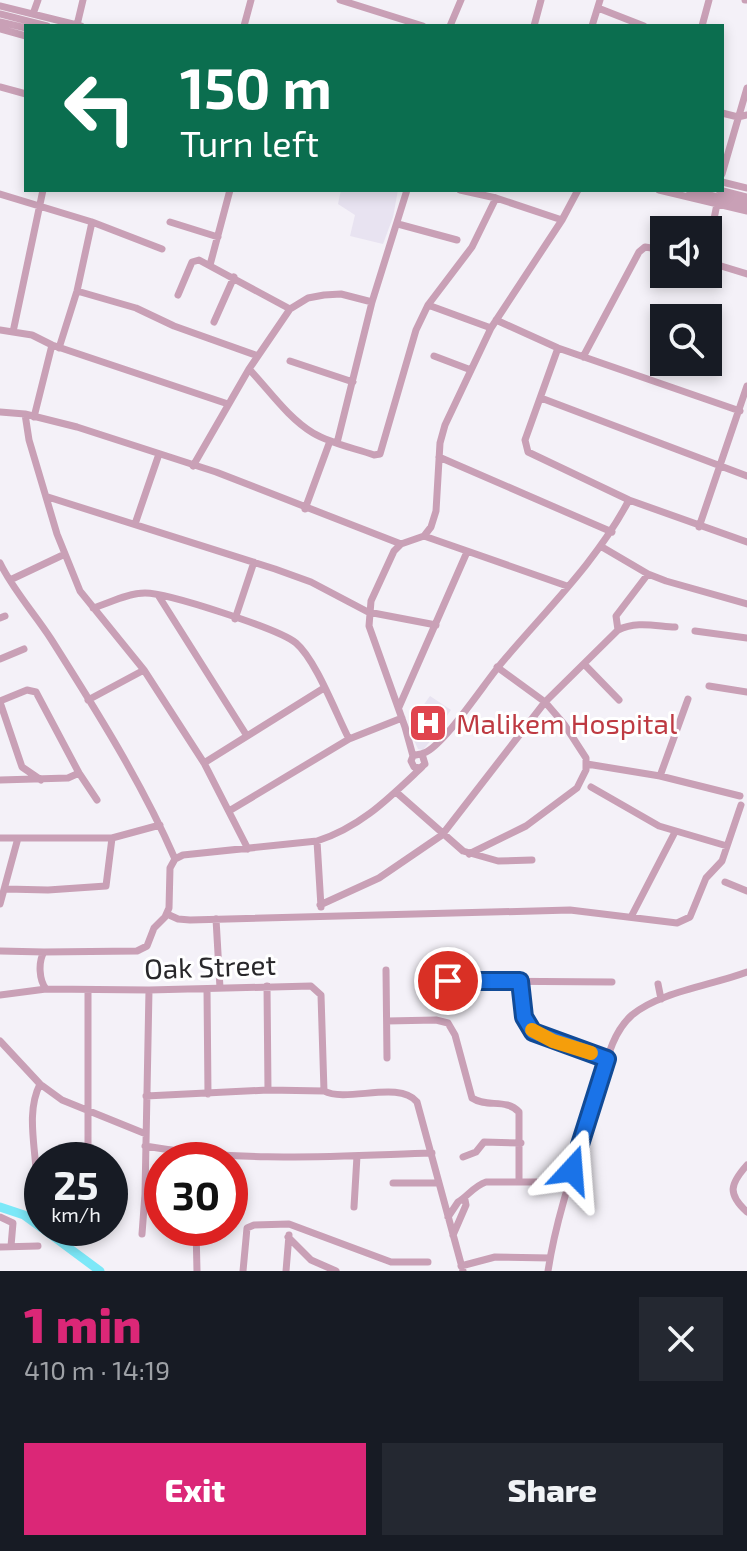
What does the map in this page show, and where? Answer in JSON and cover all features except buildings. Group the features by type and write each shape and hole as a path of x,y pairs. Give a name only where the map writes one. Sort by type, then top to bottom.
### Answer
{"street":[{"path":"33,14 38,0"},
{"path":"79,24 83,0"},
{"path":"245,24 251,0"},
{"path":"340,0 417,24"},
{"path":"451,24 461,0"},
{"path":"535,24 541,0"},
{"path":"703,24 709,0"},
{"path":"593,24 599,4 640,24"},
{"path":"0,6 75,24"},
{"path":"0,14 39,24"},
{"path":"0,22 24,28"},
{"path":"0,29 24,35"},
{"path":"0,87 24,93"},
{"path":"724,168 742,116 747,88"},
{"path":"724,182 747,188"},
{"path":"724,191 747,197"},
{"path":"13,332 43,192"},
{"path":"210,265 229,192"},
{"path":"305,509 333,442 353,382 372,302 406,192"},
{"path":"469,192 562,220"},
{"path":"424,536 435,516 439,457 445,425 493,324 562,220 577,192"},
{"path":"667,192 747,211"},
{"path":"697,192 747,204"},
{"path":"0,194 92,222 162,249"},
{"path":"249,369 311,431 333,442 374,455 380,454 416,330 428,305 472,247 496,198"},
{"path":"715,216 717,204"},
{"path":"34,417 77,291 92,222"},
{"path":"170,222 218,237"},
{"path":"398,224 457,240"},
{"path":"583,357 645,247 650,248"},
{"path":"178,295 192,262 199,260 290,309"},
{"path":"722,266 747,274"},
{"path":"214,322 234,277"},
{"path":"77,291 136,308 174,326 258,356"},
{"path":"193,466 249,369 290,309 308,298 324,295 341,294 372,302"},
{"path":"428,305 493,324 740,411"},
{"path":"0,330 32,335 56,346 228,404"},
{"path":"558,348 525,445 528,452 629,500 747,542"},
{"path":"434,356 471,370"},
{"path":"290,361 353,382"},
{"path":"699,527 747,386"},
{"path":"541,398 747,476"},
{"path":"0,412 25,414 77,427 193,466 401,544"},
{"path":"25,414 29,440 80,591 144,670 204,763 248,849"},
{"path":"135,524 159,454"},
{"path":"439,457 612,532"},
{"path":"48,497 311,582 368,612 436,625"},
{"path":"0,950 137,951 147,946 154,928 167,914 170,868 175,859 183,855 317,841 348,829 379,809 424,766 444,734 497,667 602,547 629,500"},
{"path":"424,766 416,757 369,626 368,612 387,562 401,544 424,536 567,586"},
{"path":"602,547 648,574 747,604"},
{"path":"399,708 467,552"},
{"path":"10,580 65,554"},
{"path":"235,619 254,562"},
{"path":"1,569 32,608 88,700 160,825 175,859"},
{"path":"618,630 616,616 648,574"},
{"path":"93,608 138,594 158,595 283,635 296,643 324,688 349,739"},
{"path":"158,595 247,736"},
{"path":"320,905 379,878 442,835 545,702 618,630 639,624 675,627"},
{"path":"695,631 747,638"},
{"path":"0,659 24,649"},
{"path":"584,664 619,700"},
{"path":"469,854 512,835 577,788 587,764 564,724 545,702 497,667"},
{"path":"88,700 144,670"},
{"path":"709,686 747,692"},
{"path":"204,763 324,688"},
{"path":"41,780 22,767 0,702 27,690 36,692 97,800"},
{"path":"660,776 688,699"},
{"path":"229,811 349,739 402,718"},
{"path":"398,790 416,757 444,734"},
{"path":"416,757 424,766"},
{"path":"167,914 178,919 216,919 570,910 677,923 690,917 706,878 722,861 740,800 660,776 587,764"},
{"path":"0,780 68,778 79,773"},
{"path":"591,787 675,832 727,846"},
{"path":"398,790 442,835 469,854 498,861 532,860"},
{"path":"0,838 112,838 160,825"},
{"path":"631,917 675,832"},
{"path":"0,904 18,838"},
{"path":"6,889 104,887 108,882 108,852 112,838"},
{"path":"317,841 321,917"},
{"path":"725,882 747,891"},
{"path":"216,919 220,988"},
{"path":"44,952 40,965 42,984 46,989"},
{"path":"386,970 387,1058"},
{"path":"548,1271 572,1170 607,1059 629,1018 661,999 747,974"},
{"path":"448,981 612,982"},
{"path":"520,981 524,1017 533,1032 607,1059"},
{"path":"658,984 661,999"},
{"path":"267,986 268,1090"},
{"name":"Oak Street","path":"0,995 46,989 88,991 311,986 319,992 324,1091"},
{"path":"207,989 208,1094"},
{"path":"145,1142 149,990"},
{"path":"88,991 88,1142"},
{"path":"387,1021 436,1020 448,1023 455,1035 469,1094 481,1103 515,1107 521,1119 519,1182"},
{"path":"0,1041 40,1084 62,1100 146,1134"},
{"path":"35,1142 34,1105 40,1084"},
{"path":"146,1096 268,1090 324,1091 332,1095 409,1095 417,1102 462,1268 495,1257 550,1258"},
{"path":"463,1157 476,1152 484,1142 521,1143"},
{"path":"248,1157 432,1153"},
{"path":"354,1207 357,1156"},
{"path":"747,1165 734,1182 733,1192 736,1202 747,1212"},
{"path":"453,1235 471,1190 486,1182 539,1182 572,1170"},
{"path":"142,1234 144,1175"},
{"path":"559,1176 567,1188"},
{"path":"393,1183 439,1183"},
{"path":"448,1217 460,1200 465,1200"},
{"path":"0,1217 13,1223 11,1246"},
{"path":"286,1271 289,1224"},
{"path":"243,1271 247,1228 254,1225 289,1224 390,1266 428,1262"},
{"path":"288,1237 311,1260 336,1271"},
{"path":"0,1247 24,1246"},
{"path":"196,1246 197,1271"}],"shaded area":[{"path":"341,192 398,192 383,244 350,236 355,215 338,204"},
{"name":"Malikem Hospital","path":"430,696 451,710 423,750 418,749 408,727"}],"waterway":[{"path":"0,1207 24,1215"},
{"path":"66,1246 100,1271"}],"slow traffic":[{"path":"532,1030 539,1036 591,1053"}],"place":[{"name":"Malikem Hospital","path":"428,723"}],"route":[{"path":"448,981 520,981 524,1017 533,1032 607,1059 572,1170"}]}
